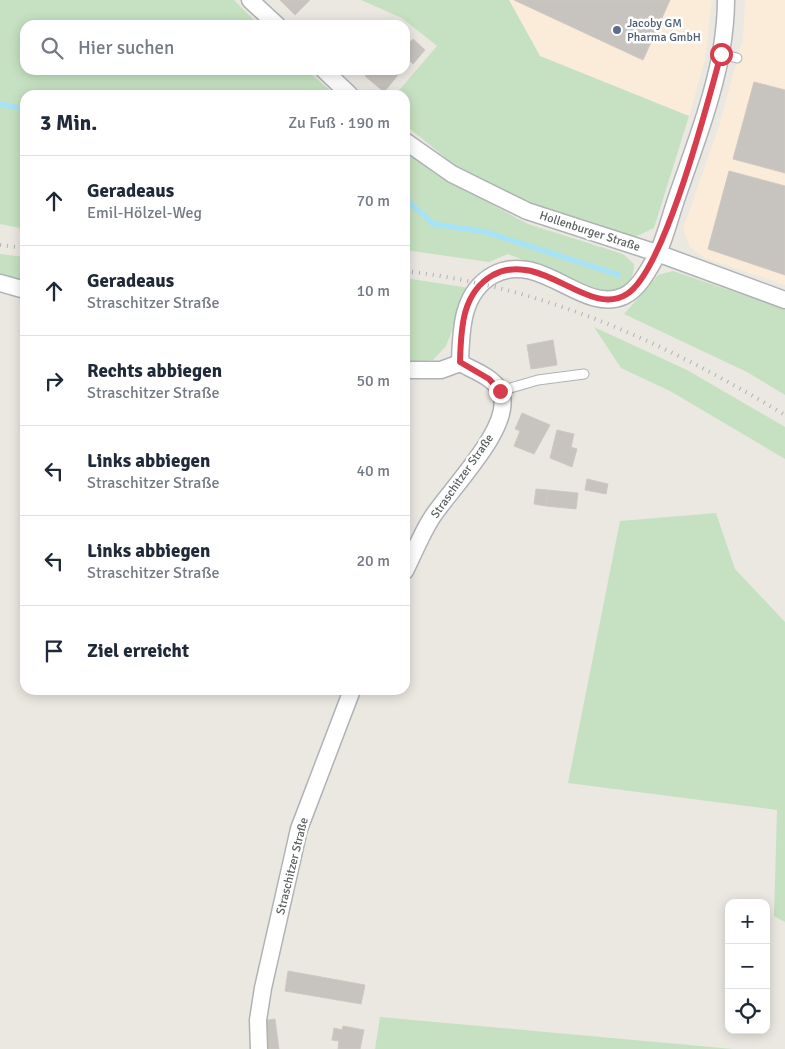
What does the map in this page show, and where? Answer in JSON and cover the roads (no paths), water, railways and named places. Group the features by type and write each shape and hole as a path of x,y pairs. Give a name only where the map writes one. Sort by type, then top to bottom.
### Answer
{"street":[{"path":"250,0 271,20"},
{"path":"460,362 461,326 468,303 486,279 505,269 526,268 598,299 614,299 626,295 637,286 657,253 704,119 721,54 726,18 726,0"},
{"path":"329,75 345,90"},
{"name":"Hollenburger Straße","path":"410,145 452,174 527,211 657,253 785,300"},
{"path":"0,282 20,288"},
{"path":"410,370 441,370 460,362"},
{"path":"460,362 489,379 500,391"},
{"name":"Straschitzer Straße","path":"410,560 432,518 491,438 501,417 500,391"},
{"name":"Straschitzer Straße","path":"259,1049 258,1020 263,988 299,829 350,695"}],"lane":[{"path":"721,54 737,58"},
{"path":"500,391 538,380 584,374"}],"waterway":[{"path":"0,104 20,108"},
{"path":"410,203 433,224 486,232 619,275"}],"railway":[{"path":"0,245 20,247"},
{"path":"410,272 457,279 507,290 603,322 695,364 785,415"}],"place":[{"name":"Jacoby GM Pharma GmbH","path":"617,30"}]}
